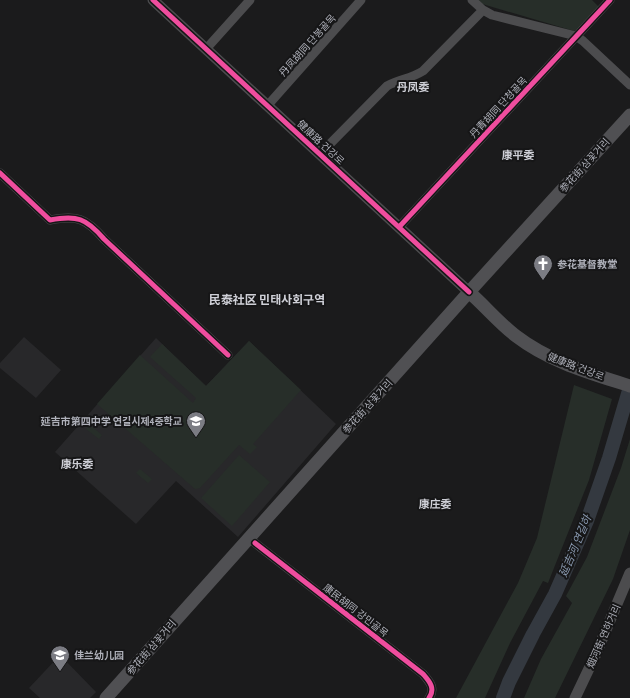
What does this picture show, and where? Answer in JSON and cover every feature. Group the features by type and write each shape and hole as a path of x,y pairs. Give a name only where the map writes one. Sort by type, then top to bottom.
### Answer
{"main road":[{"name":"参花街 삼꽃거리","path":"117,698 255,543 630,115"},
{"name":"参花街 삼꽃거리","path":"106,698 472,294 630,126"},
{"name":"健康路 건강로","path":"472,294 517,337 541,353 577,369 630,386"}],"street":[{"name":"健康路 건강로","path":"154,0 472,294"},
{"path":"206,49 250,0"},
{"name":"丹凤胡同 단봉골목","path":"268,105 361,0"},
{"path":"472,0 483,10 492,14 576,36 630,84"},
{"name":"丹青胡同 단청골목","path":"400,226 610,0"},
{"path":"320,154 387,86 413,77 423,71 483,10"},
{"path":"0,172 50,220 68,217 80,219 94,227 104,239 228,355"},
{"name":"康民胡同 강민골목","path":"255,543 422,674 431,684 432,691 428,698"},
{"name":"烟河街 연하거리","path":"575,698 595,656 630,573"}],"shaded area":[{"path":"476,0 592,0 599,7 578,29 574,31 479,3"},
{"path":"24,337 61,370 36,398 0,368 0,363"},
{"name":"延吉市第四中学 연길시제4중학교","path":"156,338 206,386 249,341 336,424 238,537 176,481 136,524 55,452"},
{"path":"249,341 301,390 253,444 257,447 250,454 239,445 200,488 195,489 97,404 140,355 193,403 196,398 150,357 162,344 206,386"},
{"path":"574,385 612,399 589,480 548,583 543,581 510,643 485,698 456,698 518,583 537,538"},
{"path":"90,425 102,435 99,439 86,429"},
{"path":"630,439 630,530 613,579 555,698 524,698 541,659 572,603 566,596 587,557 621,468"},
{"path":"239,455 270,482 232,526 201,498"},
{"path":"140,469 152,479 148,483 136,473"},
{"name":"佳兰幼儿园","path":"60,655 96,692 90,698 40,698 29,688"}],"waterway":[{"name":"延吉河 연길하","path":"503,698 509,682 555,594 587,521 609,458 630,387"}],"cycle path":[{"path":"153,0 469,292"},
{"path":"400,226 610,0"},
{"path":"0,173 50,220 74,218 86,222 92,226 228,355"},
{"path":"255,543 423,674 432,688 429,698"}],"place":[{"name":"参花基督教堂","path":"543,281"},
{"name":"延吉市第四中学 연길시제4중학교","path":"196,438"},
{"name":"佳兰幼儿园","path":"60,672"}],"district":[{"name":"丹凤委","path":"413,87"},
{"name":"康平委","path":"518,155"},
{"name":"民泰社区 민태사회구역","path":"267,300"},
{"name":"康乐委","path":"77,464"},
{"name":"康庄委","path":"435,504"}]}
